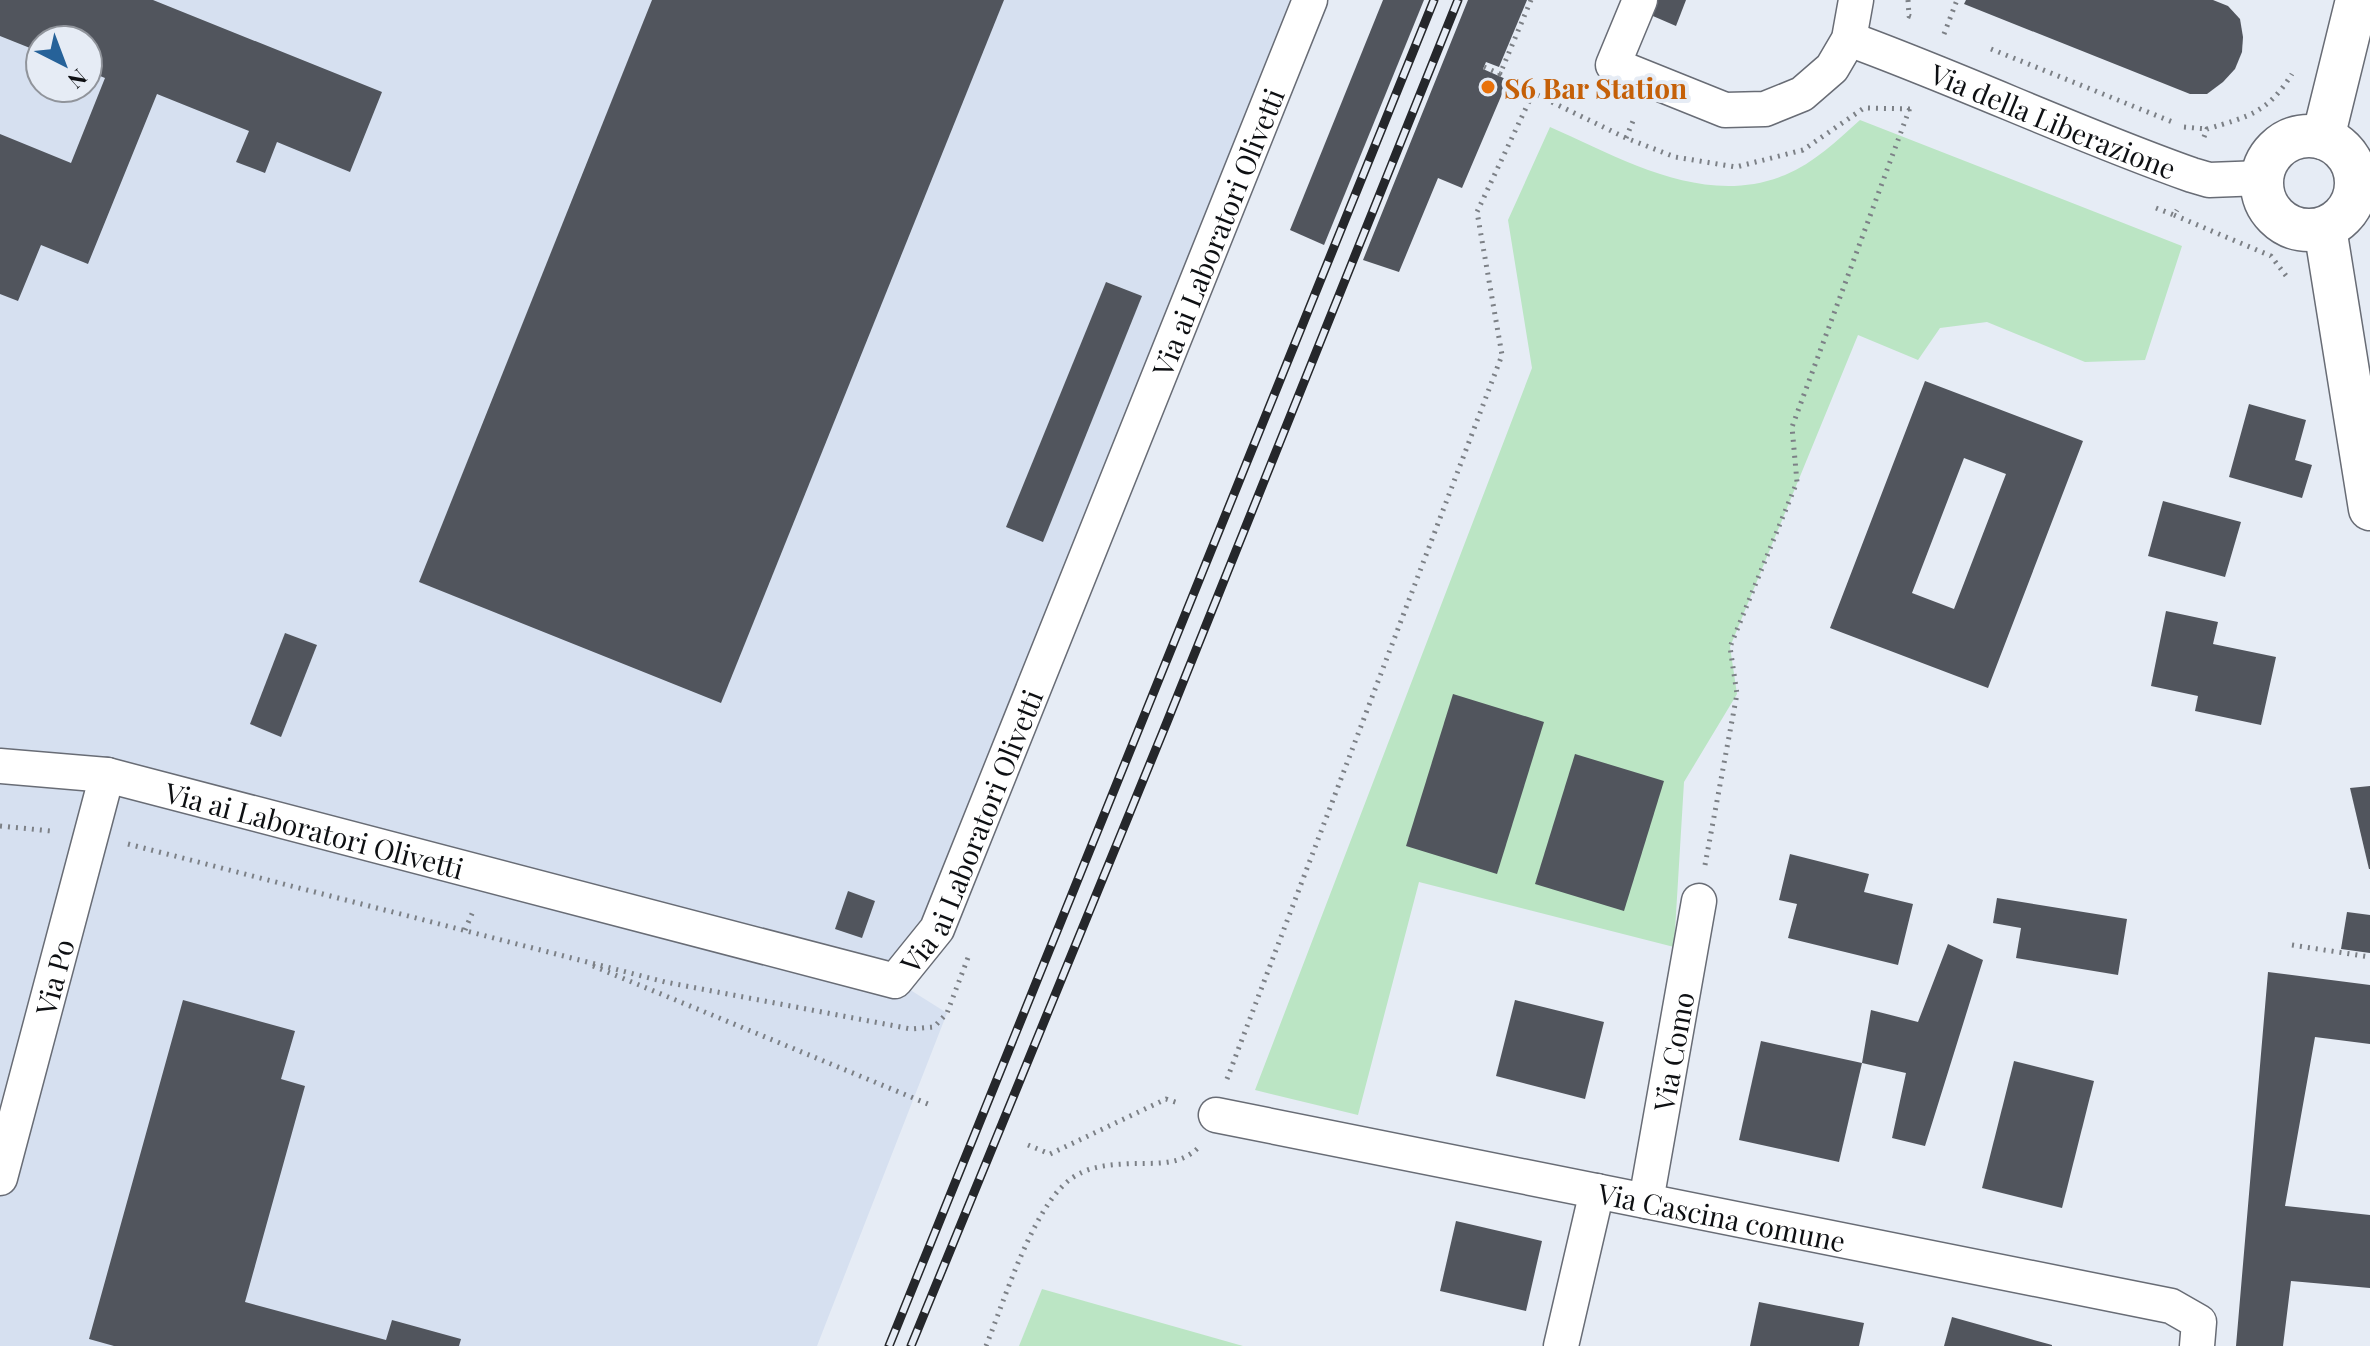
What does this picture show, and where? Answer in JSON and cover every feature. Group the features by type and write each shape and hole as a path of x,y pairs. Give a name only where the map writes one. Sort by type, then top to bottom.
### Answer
{"street":[{"name":"Via ai Laboratori Olivetti","path":"0,766 107,775 895,981 937,929 1310,0"},
{"path":"1640,0 1613,65 1725,110 1765,109 1802,94 1832,68 1849,39 1856,0"},
{"path":"2323,138 2357,0"},
{"name":"Via della Liberazione","path":"1849,39 2192,175 2209,180 2262,178"},
{"path":"2306,136 2323,138 2343,150 2354,171 2356,190 2350,205 2339,219 2325,228 2305,230 2289,226 2269,208 2263,195 2262,178 2272,154 2280,147 2306,136"},
{"path":"2325,228 2370,509"},
{"name":"Via Po","path":"0,1178 107,775"},
{"name":"Via Como","path":"1646,1201 1699,901"},
{"name":"Via Cascina comune","path":"1216,1115 2171,1306 2199,1322 2197,1346"},
{"path":"1561,1346 1597,1191"}],"path":[{"path":"1500,74 1531,0"},
{"path":"1908,0 1909,16 1921,21"},
{"path":"1946,30 1957,0"},
{"path":"1933,25 1960,36"},
{"path":"1988,47 2185,127 2207,129 2257,113 2280,93 2293,72"},
{"path":"1484,67 1626,138 1675,157 1736,167 1803,150 1864,108 1910,107 1924,113"},
{"path":"986,1346 1028,1240 1050,1202 1071,1179 1099,1166 1167,1164 1189,1157 1205,1141 1502,355 1477,212 1533,93"},
{"path":"1699,901 1737,694 1730,647 1797,482 1792,427 1910,107"},
{"path":"2174,215 2192,175 2207,129"},
{"path":"2145,203 2271,256 2300,294 2335,294"},
{"path":"0,826 93,836 665,982 911,1029 934,1027 947,1013 973,945"},
{"path":"2292,945 2370,957"},
{"path":"573,957 928,1104"},
{"path":"1028,1145 1050,1154 1166,1099 1216,1115"}],"shaded area":[{"path":"0,0 1310,0 937,929 896,981 947,1013 817,1346 0,1346"}],"green space":[{"path":"1860,120 2182,246 2145,360 2085,362 1987,322 1940,328 1918,360 1858,335 1730,647 1737,694 1684,782 1674,947 1419,882 1358,1115 1255,1090 1532,368 1508,220 1550,127 1664,175 1694,183 1724,186 1755,184 1796,170"},
{"path":"1042,1289 1243,1346 1019,1346"}],"building":[{"path":"0,0 153,0 382,92 350,172 277,142 265,173 236,162 249,131 157,94 88,264 41,245 18,301 0,294 0,134 71,163 95,104 104,104 104,24 24,24 24,46 0,36"},
{"path":"652,0 1004,0 721,703 419,582"},
{"path":"1383,0 1424,0 1324,245 1290,230"},
{"path":"1468,0 1527,0 1499,67 1486,62 1483,69 1508,80 1462,188 1438,178 1399,272 1363,260"},
{"path":"1643,0 1686,0 1676,26 1639,10"},
{"path":"1966,0 2213,0 2228,6 2240,19 2242,52 2235,69 2223,82 2207,94 2190,94 1964,4"},
{"path":"1106,282 1142,296 1043,542 1006,527"},
{"path":"1925,381 2083,441 1988,688 1830,628","holes":["1964,458 2006,474 1954,609 1912,593"]},
{"path":"2249,404 2306,420 2295,460 2312,465 2302,498 2229,477"},
{"path":"2163,501 2241,522 2225,577 2148,556"},
{"path":"2166,611 2218,622 2213,644 2276,657 2261,725 2195,711 2198,696 2151,686"},
{"path":"285,633 317,645 281,737 250,724"},
{"path":"1453,694 1544,722 1497,874 1406,846"},
{"path":"1575,754 1664,781 1624,911 1535,884"},
{"path":"2370,786 2370,869 2369,869 2350,788"},
{"path":"1790,854 1869,874 1864,892 1913,904 1898,965 1788,938 1797,904 1779,900"},
{"path":"848,891 875,901 862,938 835,929"},
{"path":"1997,898 2127,919 2118,975 2016,958 2021,928 1993,923"},
{"path":"2347,912 2370,915 2370,953 2341,949"},
{"path":"1948,944 1983,960 1925,1146 1892,1138 1906,1073 1862,1063 1871,1010 1918,1022"},
{"path":"2268,972 2370,985 2370,1044 2315,1037 2285,1206 2370,1215 2370,1288 2291,1281 2283,1346 2236,1346"},
{"path":"183,1000 295,1031 281,1079 305,1086 245,1302 386,1340 392,1320 461,1339 459,1346 114,1346 89,1339"},
{"path":"1515,1000 1604,1022 1585,1099 1496,1076"},
{"path":"1761,1041 1862,1063 1839,1162 1739,1140"},
{"path":"2014,1061 2094,1081 2062,1208 1982,1188"},
{"path":"1456,1221 1542,1241 1526,1311 1440,1291"},
{"path":"1759,1302 1864,1323 1859,1346 1750,1346"},
{"path":"1952,1317 2052,1345 2052,1346 1944,1346"}],"railway":[{"path":"889,1346 1434,0"},
{"path":"911,1346 1458,0"}],"place":[{"name":"S6 Bar Station","path":"1488,87"}]}
